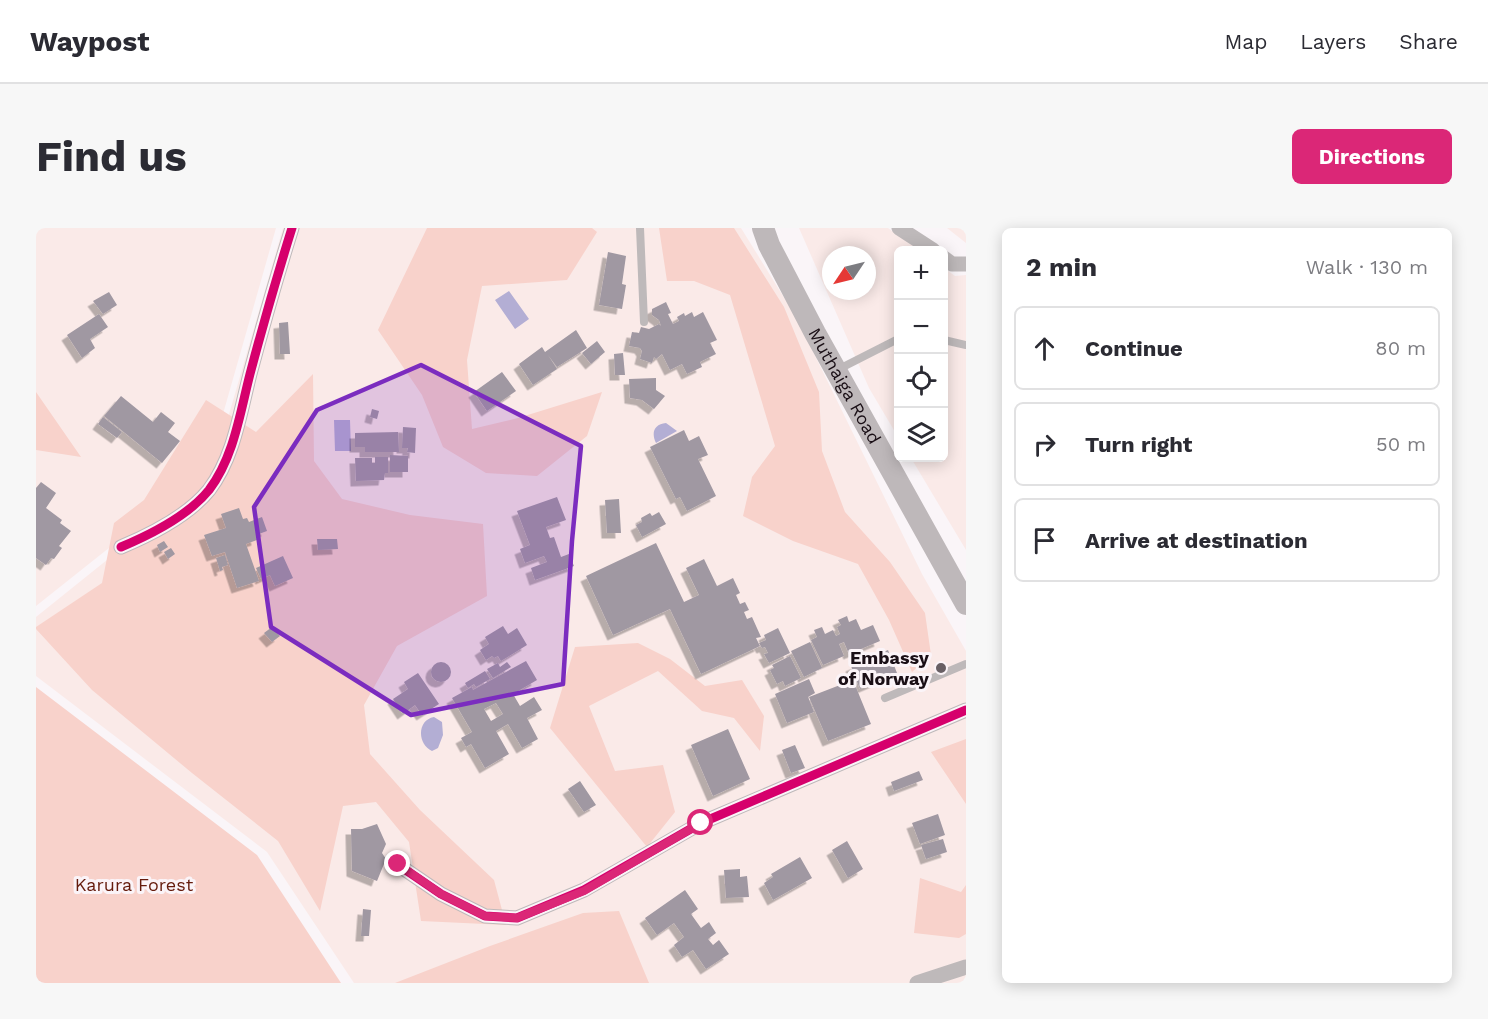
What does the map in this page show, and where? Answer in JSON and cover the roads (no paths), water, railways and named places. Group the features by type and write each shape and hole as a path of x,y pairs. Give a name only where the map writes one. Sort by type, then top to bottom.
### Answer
{"main road":[{"name":"Muthaiga Road","path":"763,228 769,244 836,370 966,604"}],"street":[{"path":"121,547 161,528 190,507 208,490 226,461 268,304 292,228"},
{"path":"899,228 927,246"},
{"path":"948,261 952,264 966,264"},
{"path":"398,864 441,894 485,916 517,918 584,891 701,823 966,711"},
{"path":"917,983 966,968"}],"lane":[{"path":"640,228 644,322"},
{"path":"836,370 894,341"},
{"path":"948,341 966,345"},
{"path":"885,698 966,664"}],"place":[{"name":"Embassy of Norway","path":"941,668"}],"park label":[{"name":"Karura Forest","path":"134,885"}]}
